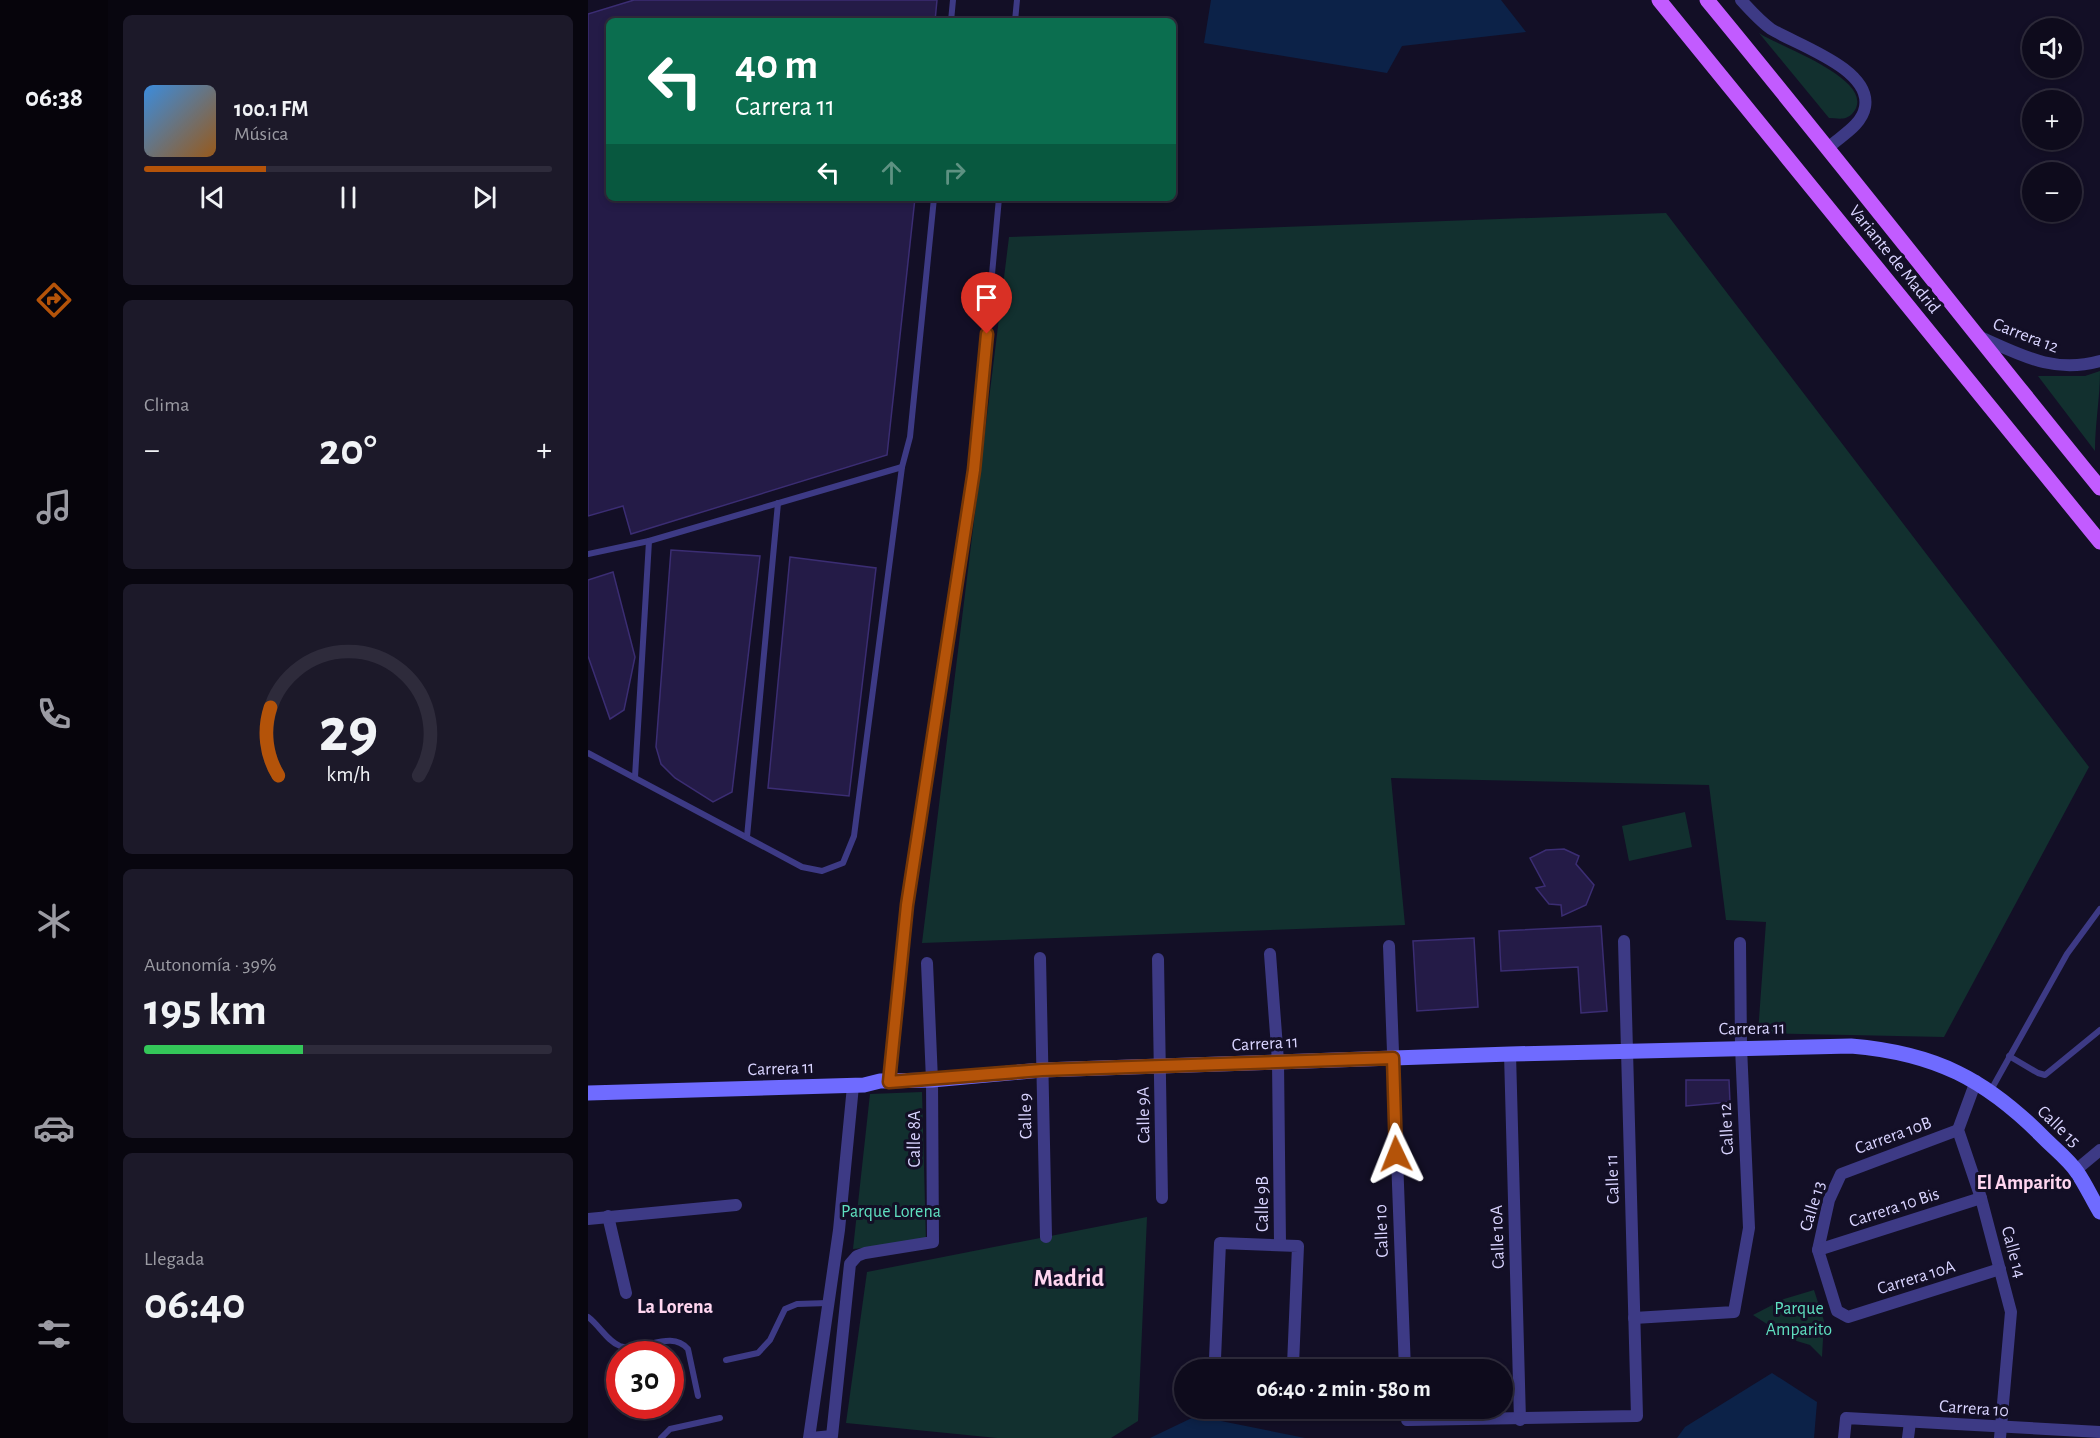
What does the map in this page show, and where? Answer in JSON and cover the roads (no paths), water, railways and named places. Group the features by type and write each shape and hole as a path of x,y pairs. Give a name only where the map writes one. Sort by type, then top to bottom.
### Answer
{"main road":[{"name":"Variante de Madrid","path":"1659,0 2100,542"},
{"name":"Variante de Madrid","path":"1707,0 1829,147 1975,334 2100,488"}],"street":[{"path":"1741,0 1768,27 1848,70 1862,87 1866,106 1859,122 1829,147"},
{"name":"Carrera 12","path":"1975,334 2019,354 2056,367 2100,361"},
{"name":"Calle 11","path":"1520,1420 1637,1416 1624,941"},
{"name":"Calle 12","path":"1634,1318 1734,1312 1749,1228 1741,1047 1740,943"},
{"name":"Calle 10","path":"1389,946 1405,1359"},
{"name":"Calle 9B","path":"1270,954 1278,1061 1280,1244 1298,1246 1293,1359"},
{"name":"Calle 9","path":"1040,958 1046,1237"},
{"name":"Calle 9A","path":"1158,960 1162,1198"},
{"name":"Calle 8A","path":"810,1438 832,1436 850,1264 857,1256 865,1253 933,1242 932,1080 927,963"},
{"name":"Carrera 11","path":"588,1093 853,1086 1042,1070 1278,1061 1741,1047 1851,1046 1893,1050 1952,1070 1976,1081"},
{"name":"Calle 10A","path":"1510,1054 1520,1420"},
{"path":"1958,1130 1976,1081"},
{"name":"Calle 15","path":"1976,1081 1991,1090 2032,1126 2076,1170 2100,1212"},
{"path":"810,1438 839,1230 853,1086"},
{"name":"Carrera 10B","path":"1841,1174 1958,1130"},
{"name":"Calle 14","path":"1958,1130 1981,1198 2011,1312 2000,1433"},
{"path":"2076,1170 2100,1150"},
{"name":"Calle 13","path":"1841,1174 1826,1209 1818,1250 1837,1311 1842,1315"},
{"name":"Carrera 10 Bis","path":"1818,1250 1981,1198"},
{"path":"588,1219 736,1205"},
{"path":"608,1216 626,1293"},
{"path":"1215,1359 1220,1243 1280,1244"},
{"name":"Carrera 10A","path":"1842,1315 1848,1317 2000,1269"},
{"name":"Carrera 10","path":"1844,1438 1846,1418 1910,1422 2000,1433 2100,1432"},
{"path":"1501,1419 1520,1420"},
{"path":"1908,1438 1910,1422"}],"lane":[{"path":"951,18 953,0"},
{"path":"1015,18 1017,0"},
{"path":"588,753 802,867 822,870 843,863 854,836 902,467 910,437 934,201"},
{"path":"889,1082 907,905 974,470 999,201"},
{"path":"588,554 649,541 902,467"},
{"path":"747,837 778,503"},
{"path":"635,777 649,541"},
{"path":"1991,1090 2067,954 2100,909"},
{"path":"2009,1056 2045,1075 2100,1030"},
{"path":"726,1360 758,1353 770,1340 785,1309 796,1304 828,1303"},
{"path":"588,1317 616,1344 629,1348 674,1340 684,1344 688,1348 698,1396"},
{"path":"661,1438 670,1429 720,1418"}],"water":[{"path":"1211,0 1501,0 1526,32 1402,46 1387,73 1204,43"},
{"path":"1772,1373 1817,1402 1814,1438 1677,1438 1685,1427"},
{"path":"1190,1419 1211,1419 1305,1438 1150,1438"}],"district":[{"name":"El Amparito","path":"2024,1182"},
{"name":"Madrid","path":"1069,1278"},
{"name":"La Lorena","path":"675,1306"}],"park label":[{"name":"Parque Lorena","path":"891,1211"},
{"name":"Parque Amparito","path":"1799,1318"}]}
